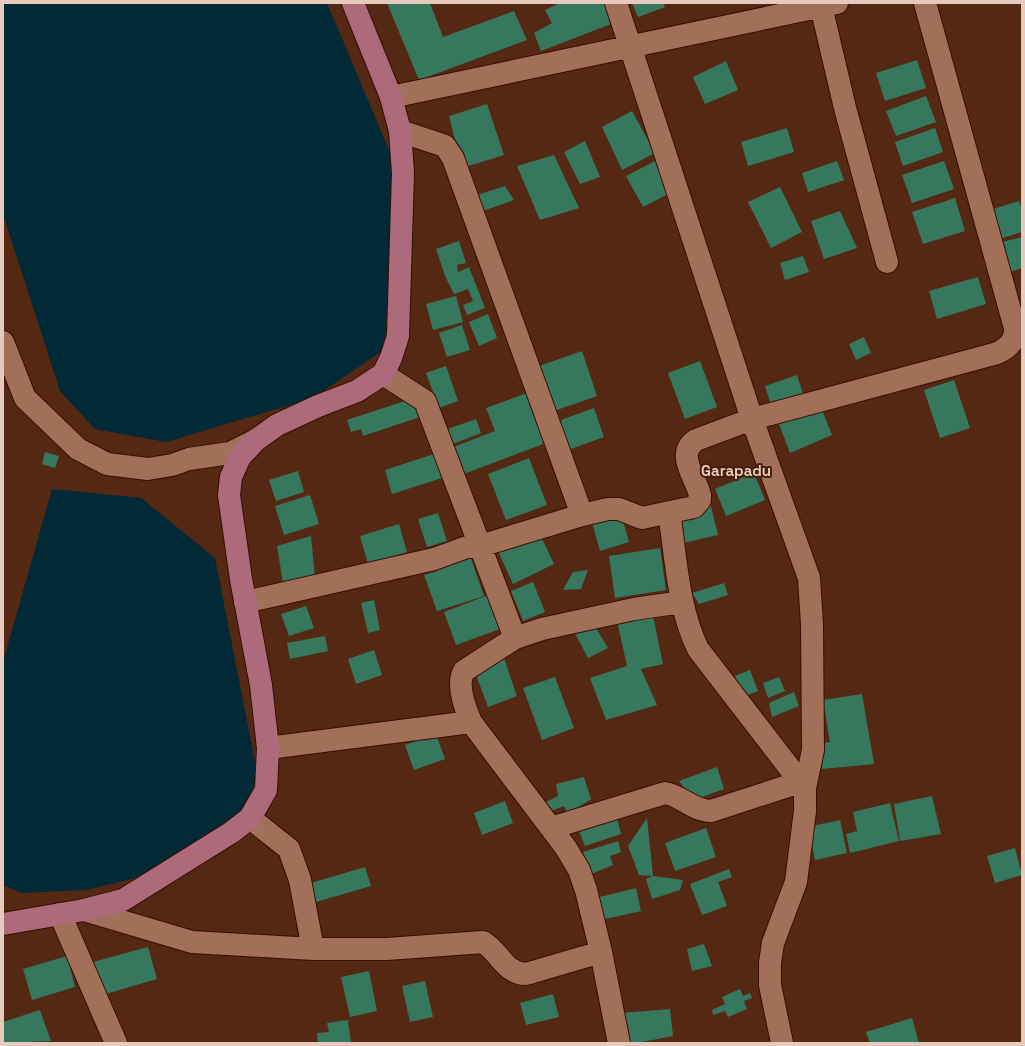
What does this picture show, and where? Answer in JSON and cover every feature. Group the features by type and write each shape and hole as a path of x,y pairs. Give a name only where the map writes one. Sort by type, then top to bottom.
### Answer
{"main road":[{"path":"3,924 84,910 123,900 232,832 250,818 266,790 268,748 261,685 245,602 229,494 231,477 240,457 256,440 277,425 318,406 357,391 383,374 391,358 398,336 403,189 400,131 392,97 353,3"}],"street":[{"path":"616,3 752,419 809,578 812,617 813,750 802,785 804,811 796,882 774,943 770,962 770,985 782,1043"},
{"path":"245,602 434,559 467,547 480,546 582,515 608,509 619,509 642,518 694,507 700,500 699,490 686,456 690,444 752,419 1003,351 1013,339 1015,328 925,3"},
{"path":"392,97 630,45 829,5 846,108 887,262"},
{"path":"400,131 445,146 454,158 582,515"},
{"path":"3,342 25,398 78,449 107,464 148,469 172,465 189,458 230,453 256,440"},
{"path":"383,374 425,401 515,638"},
{"path":"669,512 682,602 691,636 698,649 802,785"},
{"path":"619,1043 601,952 579,870 566,848 471,722 465,708 461,676 464,671 515,638 542,629 634,609 682,602"},
{"path":"268,748 471,722"},
{"path":"551,828 665,793 682,799 695,808 711,811 802,785"},
{"path":"250,818 289,849 300,880 313,950"},
{"path":"84,910 192,942 313,950 386,949 483,942 492,948 511,971 526,974 601,952"},
{"path":"60,914 116,1043"}],"water":[{"path":"3,3 327,3 394,162 385,349 313,398 166,442 95,429 60,391 3,214"},
{"path":"52,489 141,498 215,558 259,782 249,808 188,853 144,876 86,890 21,893 3,885 3,662"}],"building":[{"path":"387,3 430,3 443,37 514,11 527,40 419,80"},
{"path":"560,3 604,3 611,24 541,51 534,33 552,23 545,10"},
{"path":"632,3 663,3 665,7 638,17"},
{"path":"917,60 926,88 885,101 876,73"},
{"path":"726,61 738,90 705,104 693,77"},
{"path":"926,96 936,122 896,136 886,111"},
{"path":"487,104 504,155 462,168 449,116"},
{"path":"632,111 655,153 622,170 602,127"},
{"path":"787,128 794,152 748,166 741,142"},
{"path":"935,128 943,152 903,166 895,142"},
{"path":"585,141 600,177 580,184 564,152"},
{"path":"554,155 579,208 540,220 517,166"},
{"path":"655,161 672,192 643,207 626,176"},
{"path":"837,161 844,180 808,192 802,173"},
{"path":"944,161 954,189 912,203 902,175"},
{"path":"505,186 514,200 480,212 474,196"},
{"path":"780,187 802,232 771,248 748,202"},
{"path":"955,198 965,231 923,244 912,212"},
{"path":"1019,201 1022,210 1022,232 996,240 987,211"},
{"path":"840,211 857,248 824,259 811,221"},
{"path":"1022,237 1022,268 1007,273 998,243"},
{"path":"459,241 466,263 457,265 458,272 469,267 485,308 467,315 463,305 473,301 468,289 454,294 446,278 436,249"},
{"path":"803,256 809,272 785,280 780,263"},
{"path":"978,277 986,304 937,319 929,291"},
{"path":"456,296 463,322 433,330 426,304"},
{"path":"488,314 497,338 479,346 469,322"},
{"path":"462,325 470,350 447,357 439,333"},
{"path":"864,337 871,353 856,360 849,344"},
{"path":"582,351 597,396 554,411 539,366"},
{"path":"700,361 717,407 685,419 668,373"},
{"path":"446,366 458,401 439,408 426,373"},
{"path":"797,375 803,394 771,405 765,386"},
{"path":"954,380 970,428 940,438 924,390"},
{"path":"527,393 546,443 461,475 451,448 495,431 486,408"},
{"path":"414,398 420,417 363,436 361,429 351,432 347,420"},
{"path":"821,407 832,435 790,453 779,424"},
{"path":"594,408 604,437 568,450 558,421"},
{"path":"476,419 481,433 450,445 445,430"},
{"path":"45,452 59,456 55,468 42,464"},
{"path":"434,454 442,478 392,494 385,470"},
{"path":"529,458 547,505 506,520 488,474"},
{"path":"298,471 304,492 276,501 269,480"},
{"path":"754,473 765,500 726,516 715,489"},
{"path":"310,495 319,524 284,535 275,506"},
{"path":"711,506 718,535 679,544 672,515"},
{"path":"620,510 629,542 600,551 591,519"},
{"path":"438,513 447,541 427,547 418,519"},
{"path":"399,524 407,552 368,564 360,536"},
{"path":"538,530 554,564 513,584 497,549"},
{"path":"311,536 315,577 283,583 277,546"},
{"path":"467,547 484,596 437,611 424,575 438,571 434,559"},
{"path":"660,548 666,590 615,598 609,556"},
{"path":"588,570 581,589 563,590 573,572"},
{"path":"533,582 545,612 523,621 511,591"},
{"path":"724,583 728,595 699,604 692,593"},
{"path":"488,595 500,629 456,645 444,612"},
{"path":"374,600 380,630 368,633 361,603"},
{"path":"306,606 314,628 289,636 281,614"},
{"path":"652,611 663,664 641,669 657,705 606,720 590,678 627,666 617,621"},
{"path":"590,618 608,648 588,658 571,626"},
{"path":"325,636 328,651 290,659 287,643"},
{"path":"374,650 382,675 356,684 348,659"},
{"path":"504,658 517,696 488,707 475,672"},
{"path":"750,670 758,691 742,697 735,676"},
{"path":"555,677 574,728 542,740 523,688"},
{"path":"779,677 785,691 768,698 763,683"},
{"path":"794,692 799,706 772,717 769,703"},
{"path":"862,694 874,764 822,769 818,744 830,742 823,700"},
{"path":"436,734 445,759 414,770 405,745"},
{"path":"717,767 724,789 694,800 679,781"},
{"path":"584,777 591,799 568,814 564,806 551,811 546,802 558,796 556,784"},
{"path":"932,796 941,834 900,841 894,804"},
{"path":"612,799 621,834 585,846 572,814"},
{"path":"505,801 513,823 482,835 474,813"},
{"path":"890,803 899,841 850,853 846,834 857,831 853,812"},
{"path":"647,818 653,876 639,875 628,846"},
{"path":"840,820 847,853 815,860 808,827"},
{"path":"706,828 716,857 675,871 665,843"},
{"path":"618,841 621,852 610,856 613,865 591,874 583,852"},
{"path":"1015,848 1022,875 995,883 987,856"},
{"path":"365,867 371,886 309,904 304,885"},
{"path":"729,869 732,877 718,882 727,906 702,915 690,884"},
{"path":"653,876 683,880 680,890 652,899 646,879"},
{"path":"636,888 641,911 601,920 596,898"},
{"path":"704,944 712,966 692,971 687,949"},
{"path":"148,947 157,979 102,995 93,962"},
{"path":"67,956 75,987 32,1000 23,969"},
{"path":"369,971 377,1011 350,1017 341,977"},
{"path":"425,981 433,1017 410,1022 402,986"},
{"path":"740,989 743,996 750,993 752,998 744,1001 747,1009 728,1017 725,1011 713,1015 712,1010 725,1004 722,997"},
{"path":"553,994 559,1017 526,1025 520,1003"},
{"path":"670,1009 673,1036 637,1043 625,1043 621,1013"},
{"path":"40,1010 51,1041 3,1043 3,1022"},
{"path":"912,1018 919,1043 870,1043 866,1032"},
{"path":"348,1020 351,1043 318,1043 317,1033 329,1032 327,1023"}],"district":[{"name":"Garapadu","path":"736,470"}]}
